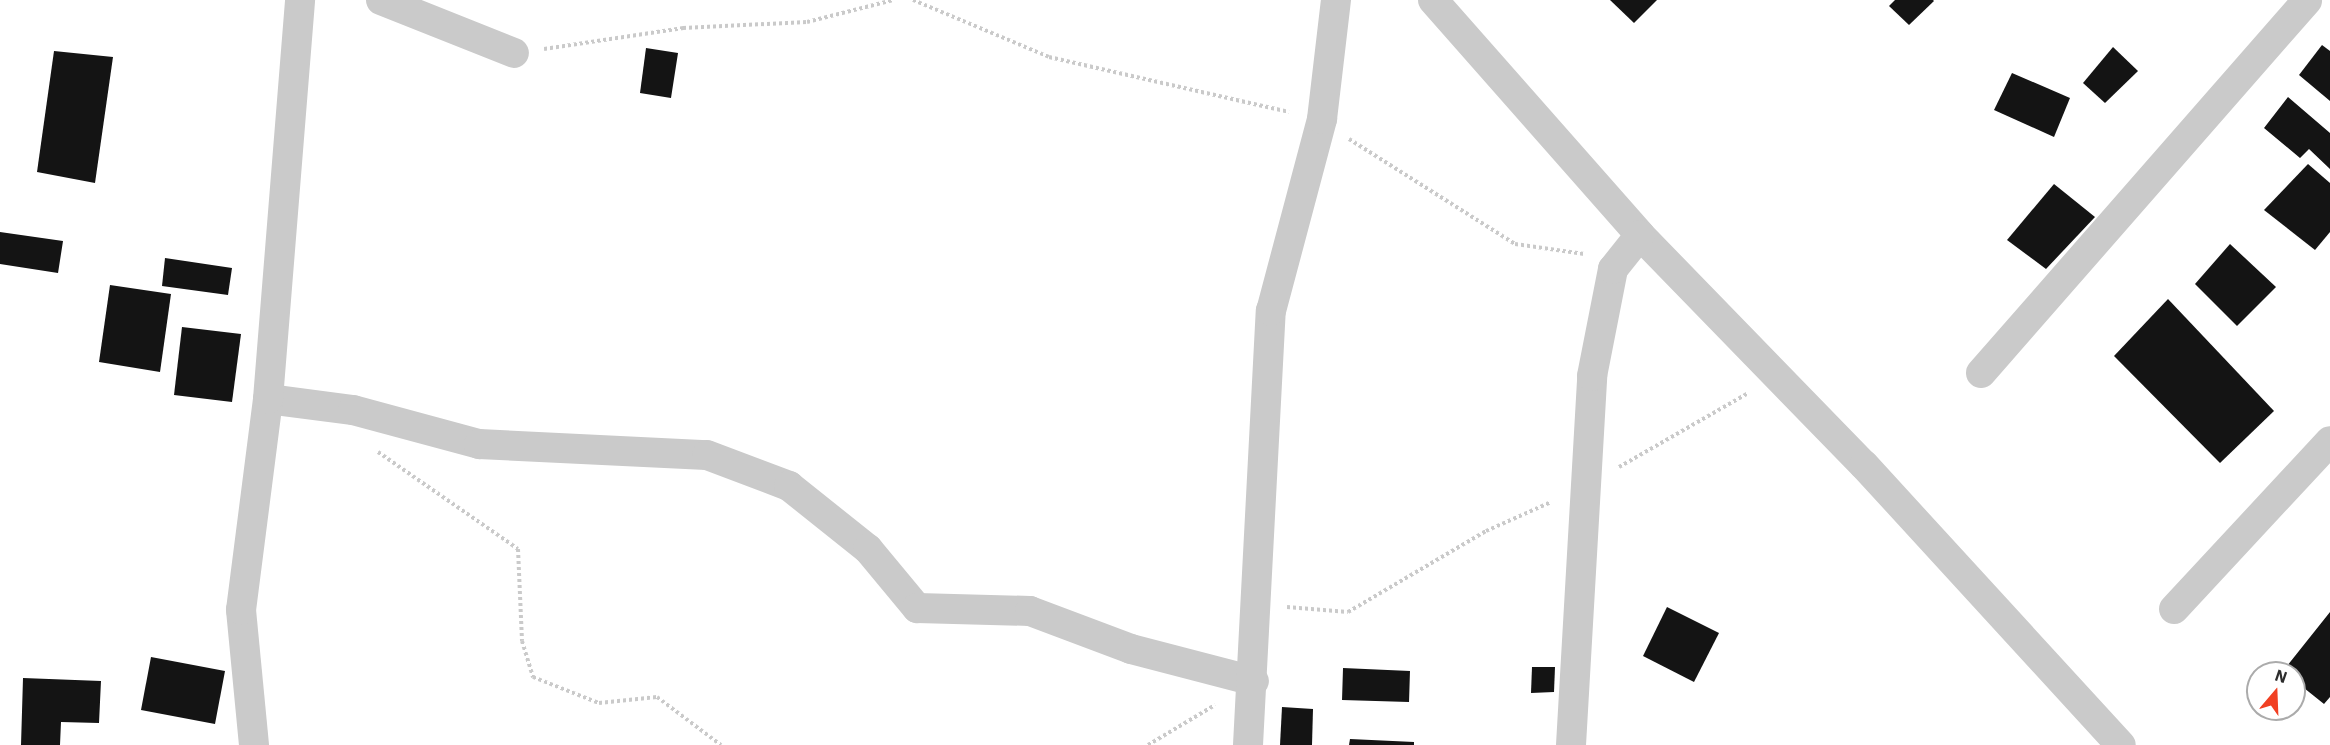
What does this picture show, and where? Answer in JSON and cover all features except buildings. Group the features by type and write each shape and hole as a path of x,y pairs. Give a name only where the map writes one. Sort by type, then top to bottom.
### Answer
{"street":[{"path":"254,745 242,610 268,399 300,0"},
{"path":"381,0 514,53"},
{"path":"1248,745 1254,681 1271,311 1322,119 1336,0"},
{"path":"1433,0 1640,235 1864,465 2121,745"},
{"path":"1981,373 2307,0"},
{"path":"1571,745 1592,376 1613,269 1640,235"},
{"path":"268,399 353,410 479,444 707,455 789,486 868,549 917,608 1030,611 1131,649 1254,681"},
{"path":"2174,609 2330,441"}],"path":[{"path":"514,53 683,28 807,22 892,0"},
{"path":"913,0 1049,57 1322,119 1376,159 1515,244 1592,255"},
{"path":"1257,605 1347,612 1486,531 1587,485 1777,376"},
{"path":"353,410 380,455 518,549 522,641 533,677 599,703 657,697 721,745"},
{"path":"1148,745 1254,681"}]}
